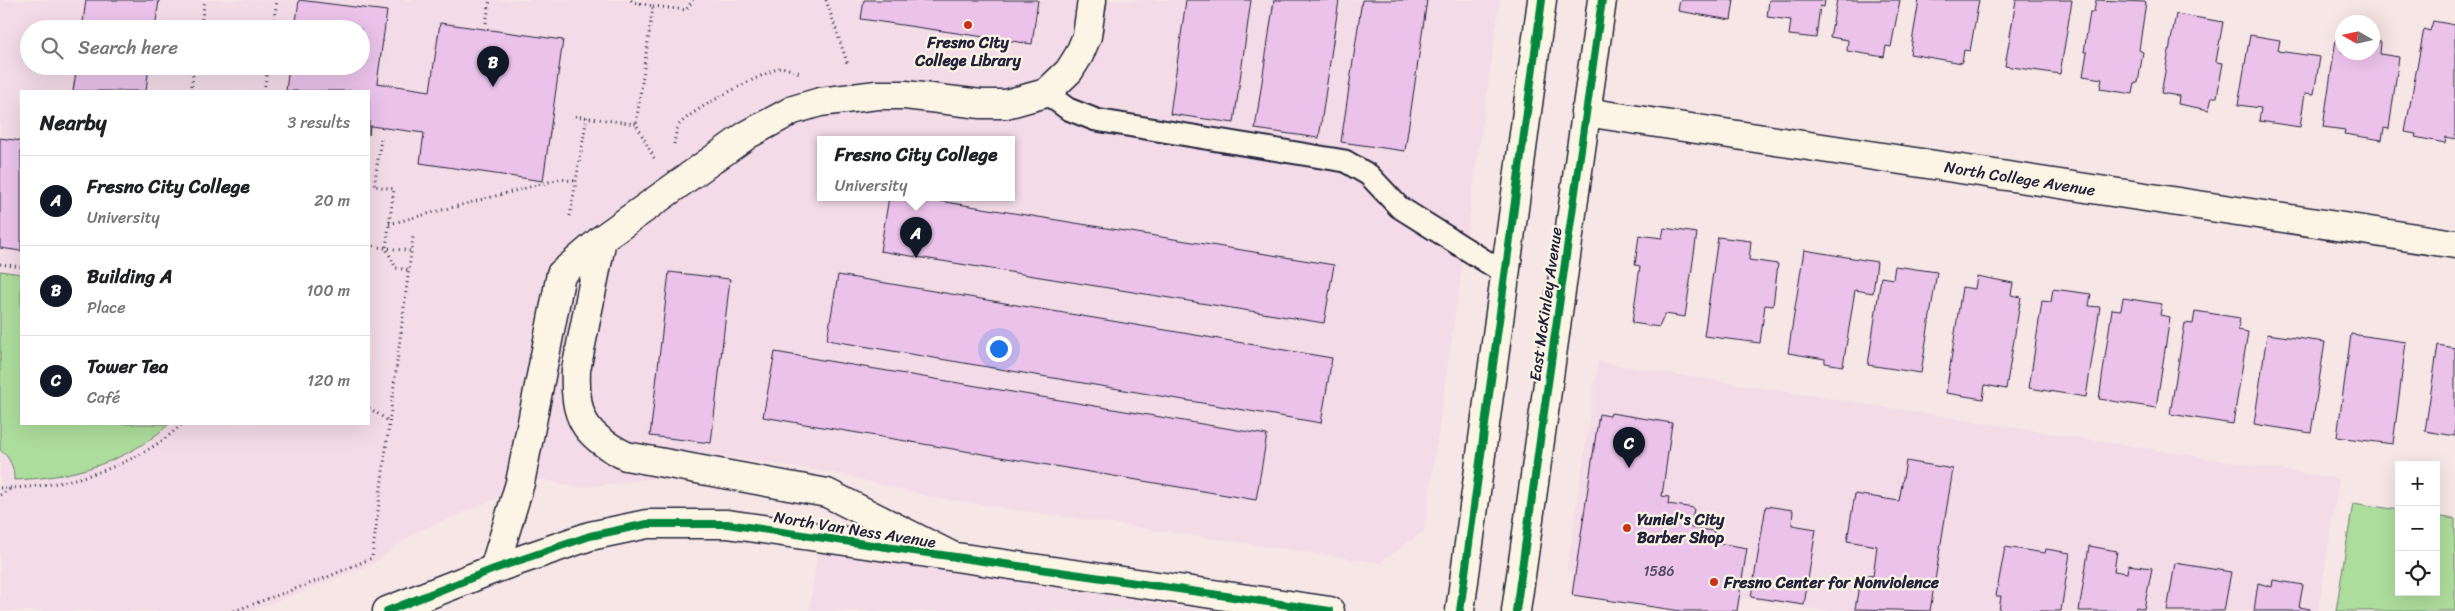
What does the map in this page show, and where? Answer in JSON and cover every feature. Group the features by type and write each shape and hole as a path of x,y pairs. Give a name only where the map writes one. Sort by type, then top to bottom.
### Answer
{"street":[{"path":"494,568 520,483 561,274 602,239 747,135 793,110 820,102 877,95 905,95 981,104 1006,104 1046,94 1069,71 1079,55 1086,36 1092,0"},
{"path":"1460,611 1542,0"},
{"name":"East McKinley Avenue","path":"1516,611 1602,0"},
{"name":"North College Avenue","path":"1585,112 2455,244"},
{"path":"602,239 576,370 575,388 580,416 600,442 626,456 827,493 958,559"},
{"name":"North Van Ness Avenue","path":"387,611 494,568 590,536 647,524 684,523 727,524 958,559 1330,611"}],"lane":[{"path":"1046,94 1068,109 1096,120 1345,161 1369,175 1399,207 1506,274"}],"path":[{"path":"201,20 204,0"},
{"path":"274,20 277,0"},
{"path":"486,22 490,0"},
{"path":"631,0 653,6 686,10 693,0"},
{"path":"826,0 848,65"},
{"path":"653,6 636,124 654,158"},
{"path":"674,144 678,126 689,116 760,75 782,67 803,74"},
{"path":"191,90 193,75"},
{"path":"264,90 267,75"},
{"path":"575,116 636,124"},
{"path":"570,216 587,118"},
{"path":"381,139 374,186 394,189 386,248 396,268 409,270"},
{"path":"389,224 560,179 575,181"},
{"path":"234,611 325,578 372,558 413,237"},
{"path":"370,246 411,250"},
{"path":"0,264 20,267"},
{"path":"370,409 389,421"},
{"path":"0,488 91,476 132,457 173,432 181,425"},
{"path":"0,495 11,488"}],"shaded area":[{"path":"0,0 1500,0 1424,531 1380,563 931,497 835,473 684,451 670,476 577,488 542,479 414,533 374,563 252,611 0,611"},
{"path":"1598,362 2339,479 2318,611 1827,611 1567,571"},
{"path":"818,552 867,557 1201,611 809,611"}],"green space":[{"path":"0,271 20,274 20,425 168,425 153,438 116,458 76,472 56,476 14,480 11,463 0,450"},
{"path":"2353,503 2395,509 2395,596 2440,596 2440,517 2455,519 2455,611 2336,611"}],"building":[{"path":"86,0 159,0 156,20 83,20"},
{"path":"299,0 387,11 377,83 430,91 440,23 563,40 543,181 420,163 424,133 370,126 370,90 286,90 288,75 370,75 370,20 296,20"},
{"name":"Fresno City College Library","path":"864,0 1038,0 1032,44 861,19"},
{"path":"1186,0 1251,0 1234,123 1170,114"},
{"path":"1274,0 1339,0 1319,138 1255,129"},
{"path":"1362,0 1427,0 1405,151 1341,142"},
{"path":"1680,0 1734,0 1731,20 1678,11"},
{"path":"1769,0 1825,0 1824,7 1820,6 1816,38 1789,35 1791,20 1767,17"},
{"path":"1837,0 1900,0 1891,47 1886,46 1884,57 1847,51 1848,40 1830,37"},
{"path":"1919,0 1979,0 1970,51 1964,50 1962,63 1910,54"},
{"path":"2016,0 2072,0 2060,74 2005,66"},
{"path":"2096,0 2146,2 2139,50 2143,52 2138,83 2135,83 2133,94 2100,89 2102,79 2083,76 2087,52 2084,52 2090,12 2094,12"},
{"path":"2176,14 2223,22 2216,62 2223,63 2217,97 2212,97 2209,110 2178,104 2179,96 2161,93"},
{"path":"2433,21 2455,25 2455,139 2446,137 2445,143 2415,137 2416,134 2405,132 2424,29 2430,31"},
{"path":"2250,35 2280,40 2278,51 2320,57 2314,94 2305,93 2300,127 2259,121 2261,108 2238,105"},
{"path":"2335,46 2335,60 2380,60 2380,54 2399,57 2389,129 2384,128 2382,140 2344,134 2345,130 2323,127"},
{"path":"76,75 148,75 146,90 73,90"},
{"path":"0,138 20,141 20,251 0,248"},
{"path":"888,201 940,201 1334,265 1324,323 880,251"},
{"path":"1664,228 1697,233 1685,317 1665,314 1659,327 1632,323 1640,266 1635,265 1639,235 1662,238"},
{"path":"1718,237 1751,241 1749,260 1778,264 1773,306 1765,305 1760,343 1704,336"},
{"path":"1804,250 1877,262 1873,293 1855,290 1843,366 1825,363 1825,359 1788,353"},
{"path":"1895,266 1937,272 1921,373 1868,365 1881,277 1893,279"},
{"path":"669,272 730,279 711,443 650,436"},
{"path":"838,275 1332,358 1321,423 827,340"},
{"path":"1977,276 2013,283 2011,295 2021,297 2006,389 1985,385 1983,399 1946,393 1962,287 1975,289"},
{"path":"2053,289 2091,294 2089,306 2100,307 2086,397 2029,388 2042,301 2051,302"},
{"path":"2123,298 2162,304 2160,315 2170,317 2156,408 2099,399 2112,309 2121,310"},
{"path":"2195,311 2240,318 2238,330 2248,332 2233,424 2170,414 2185,323 2193,324"},
{"path":"2267,334 2325,342 2311,433 2254,424"},
{"path":"2351,334 2406,342 2393,444 2337,437"},
{"path":"2438,345 2455,348 2455,436 2425,431"},
{"path":"775,352 1267,435 1256,500 763,417"},
{"path":"1611,413 1672,423 1662,496 1669,497 1668,504 1694,508 1691,528 1714,531 1712,542 1747,548 1737,611 1681,611 1572,595 1599,414 1610,416"},
{"path":"1906,461 1953,469 1930,611 1855,609 1861,574 1873,576 1877,546 1847,541 1855,494 1899,501"},
{"path":"1766,506 1793,510 1792,525 1816,529 1804,605 1751,597"},
{"path":"2089,546 2117,551 2114,571 2127,573 2128,565 2152,568 2144,609 2136,607 2135,611 2079,611"},
{"path":"2005,547 2045,553 2046,549 2070,553 2061,611 1999,611 2001,596 1996,596"},
{"path":"2175,563 2231,572 2224,611 2167,611"},
{"path":"2273,580 2303,585 2299,607 2310,609 2310,611 2254,611 2258,583 2272,587"}],"cycle path":[{"path":"1460,611 1542,0"},
{"path":"1516,611 1602,0"},
{"path":"387,611 494,569 590,536 647,524 727,524 1330,611"}],"place":[{"name":"Fresno City College Library","path":"968,25"},
{"name":"Building A","path":"493,87"},
{"name":"Fresno City College","path":"916,258"},
{"name":"Tower Tea","path":"1629,468"},
{"name":"Yuniel's City Barber Shop","path":"1627,528"},
{"name":"Fresno Center for Nonviolence","path":"1714,582"}]}
